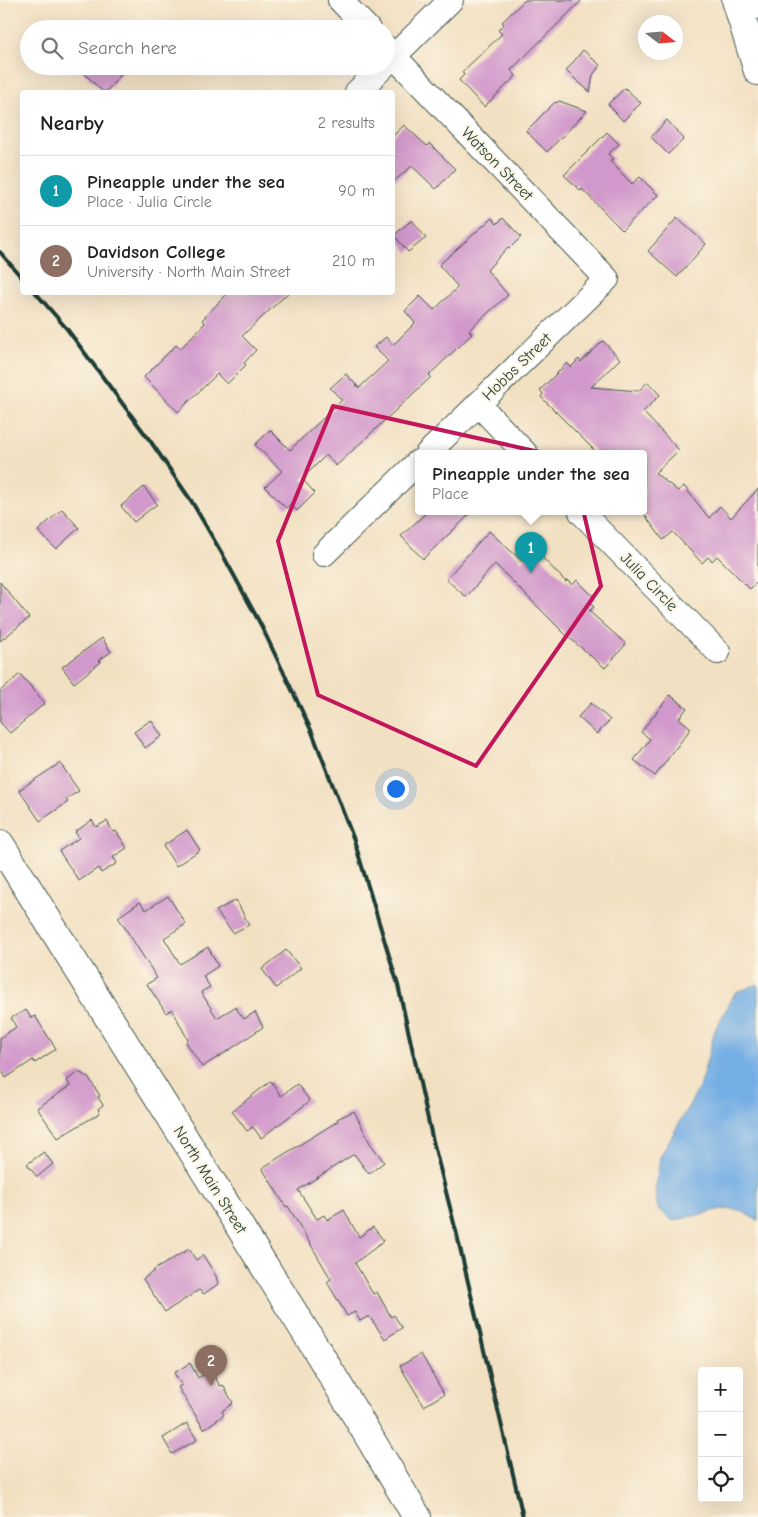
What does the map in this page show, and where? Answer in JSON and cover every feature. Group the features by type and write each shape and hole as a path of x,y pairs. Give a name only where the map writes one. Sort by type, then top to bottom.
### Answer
{"main road":[{"path":"745,6 758,71"},
{"name":"North Main Street","path":"0,844 305,1331 417,1517"}],"street":[{"path":"340,0 359,20"},
{"path":"395,51 450,0"},
{"name":"Watson Street","path":"395,65 607,280"},
{"path":"359,90 372,75"},
{"name":"Hobbs Street","path":"431,450 607,280"},
{"path":"478,404 522,450"},
{"path":"324,554 415,465"},
{"name":"Julia Circle","path":"584,515 718,652"}],"highlighted area":[{"path":"333,406 571,459 601,586 476,766 318,695 278,541"}],"water":[{"path":"758,984 758,1221 740,1210 722,1209 673,1221 658,1209 655,1193 660,1157 700,1086 715,1030 735,993"}],"building":[{"path":"525,0 582,0 511,70 516,76 484,107 459,80 464,75 462,72 502,34 498,30 504,24 502,22"},
{"path":"583,50 600,65 593,75 590,92 566,71"},
{"path":"86,75 120,75 108,90 101,90"},
{"path":"625,88 641,103 623,121 608,104"},
{"path":"559,101 587,111 547,152 526,131 555,102"},
{"path":"667,120 684,139 668,154 651,137"},
{"path":"404,125 427,146 429,143 455,169 436,189 412,166 395,180 395,134"},
{"path":"607,132 619,144 608,154 613,159 610,161 632,184 640,177 658,195 622,230 582,189 581,191 564,175"},
{"path":"492,218 497,224 503,218 521,237 509,249 508,247 487,270 508,295 469,330 472,334 429,375 431,377 336,466 326,455 302,479 315,493 297,511 291,504 286,508 265,487 282,471 255,445 270,430 290,450 342,400 330,388 346,374 359,388 388,361 374,347 386,337 393,345 415,323 405,311 420,296 434,310 458,287 439,265"},
{"path":"677,218 706,244 677,277 648,251"},
{"path":"412,220 426,238 408,252 395,234"},
{"path":"226,295 286,295 242,336 256,350 244,363 246,365 227,384 217,374 178,412 144,377 176,345 180,349 205,323 202,320"},
{"path":"603,341 620,359 591,387 638,391 648,382 660,395 643,412 679,450 655,473 678,491 684,486 709,518 720,506 731,518 758,489 758,581 750,589 717,556 712,561 708,557 702,563 673,532 663,540 645,515 647,515 647,450 594,450 541,397 543,394 540,390 567,363 571,367 579,359 581,362"},
{"path":"144,487 157,504 134,522 121,506"},
{"path":"62,509 79,528 56,549 38,531"},
{"path":"424,515 469,515 423,559 401,536"},
{"path":"489,531 522,561 534,549 566,582 567,580 572,585 577,580 595,598 590,603 594,607 589,611 626,644 605,668 566,635 495,564 466,597 446,579"},
{"path":"0,582 29,618 0,641"},
{"path":"102,638 111,652 99,660 101,662 74,683 62,667"},
{"path":"20,674 45,703 10,733 0,722 0,691"},
{"path":"670,695 687,708 679,718 691,728 655,776 634,760 650,739 641,732"},
{"path":"591,703 610,720 597,734 578,717"},
{"path":"151,720 162,736 145,748 134,732"},
{"path":"60,763 79,791 66,799 68,802 40,821 19,790"},
{"path":"92,820 96,827 107,821 113,832 116,831 127,848 113,857 117,863 101,873 98,868 79,881 59,851 79,838 75,832"},
{"path":"187,830 200,850 176,866 163,846"},
{"path":"168,896 186,924 164,938 180,964 208,947 218,966 203,976 210,987 201,992 217,1018 235,1007 244,1019 255,1012 263,1027 202,1067 186,1042 188,1040 172,1009 166,1013 147,984 157,978 118,917 140,902 146,910"},
{"path":"236,900 249,925 233,933 216,911"},
{"path":"286,950 301,968 276,988 262,969"},
{"path":"26,1010 31,1018 35,1016 56,1049 35,1063 33,1060 6,1078 0,1068 0,1038 16,1027 11,1018"},
{"path":"79,1072 89,1078 103,1105 98,1109 100,1113 58,1138 37,1108 70,1086 67,1080"},
{"path":"271,1081 281,1096 297,1084 310,1101 261,1138 253,1127 247,1131 232,1111"},
{"path":"354,1111 370,1143 384,1162 369,1174 354,1154 298,1190 317,1219 324,1215 327,1220 344,1210 359,1237 373,1227 384,1241 355,1263 373,1294 377,1292 391,1317 394,1315 402,1328 385,1339 369,1316 360,1321 355,1312 347,1316 327,1282 331,1279 288,1206 286,1207 262,1168 338,1121 337,1119"},
{"path":"44,1152 53,1164 37,1177 27,1164"},
{"path":"189,1249 196,1260 203,1255 216,1276 218,1284 204,1294 199,1290 165,1312 143,1279 154,1270"},
{"path":"421,1354 444,1394 424,1406 400,1366"},
{"path":"190,1363 198,1378 211,1370 220,1386 223,1385 233,1403 222,1411 224,1415 204,1429 178,1387 182,1385 174,1373"},
{"path":"187,1423 197,1440 172,1454 163,1438"}],"railway":[{"path":"0,252 20,276"},
{"path":"38,295 67,329 151,442 192,502 261,625 312,732 354,840 398,985 432,1137 523,1517"}],"place":[{"name":"Pineapple under the sea","path":"531,573"},
{"name":"Davidson College","path":"211,1386"}]}
